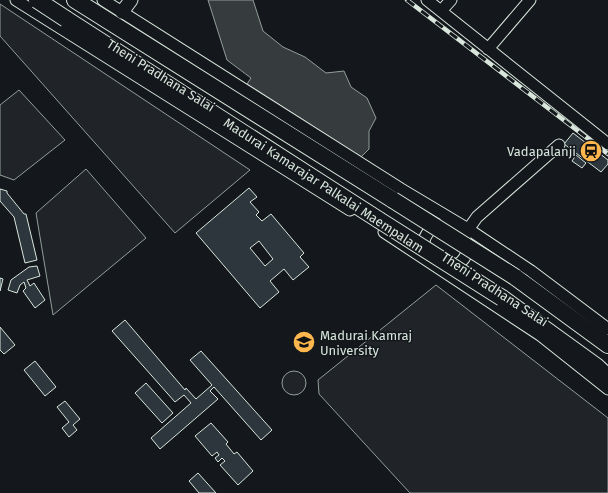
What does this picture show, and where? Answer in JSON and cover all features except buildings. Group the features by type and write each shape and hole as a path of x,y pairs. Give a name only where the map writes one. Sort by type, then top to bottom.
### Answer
{"highway":[{"name":"Madurai Kamarajar Palkalai Maempalam","path":"36,0 502,298 596,366 608,377"},
{"name":"Madurai Kamarajar Palkalai Maempalam","path":"77,1 515,277 608,345"}],"main road":[{"path":"122,12 131,0"}],"street":[{"name":"Theni Pradhana Salai","path":"16,0 376,227 457,280 540,335 608,389"},
{"path":"45,18 56,0"},
{"path":"103,0 436,210 466,235 469,247 463,260 456,265 437,260 428,252 424,244 425,237 429,230 435,226 445,225 466,235 482,238 531,270 608,328"},
{"path":"426,0 608,144"},
{"path":"441,11 451,0"},
{"path":"488,48 530,0"},
{"path":"466,235 477,217 558,145"},
{"path":"436,210 445,225"},
{"path":"412,251 428,252"},
{"path":"448,264 457,280"}],"shaded area":[{"path":"208,0 253,0 263,31 283,47 305,57 326,73 344,71 351,87 367,98 376,118 369,131 369,149 361,157 247,84 251,78 227,60"},
{"path":"0,4 250,170 175,233 0,36"},
{"path":"19,90 65,140 14,180 0,175 0,105"},
{"path":"86,169 146,238 53,315 36,213"},
{"path":"436,285 608,418 608,493 410,493 319,394 318,380"},
{"path":"294,371 299,372 305,378 305,388 299,394 294,395 289,394 283,388 282,383 283,378 289,372"}],"railway":[{"path":"407,0 608,154"}],"place":[{"name":"Vadapalanji","path":"591,151"},
{"name":"Madurai Kamraj University","path":"304,342"}]}
